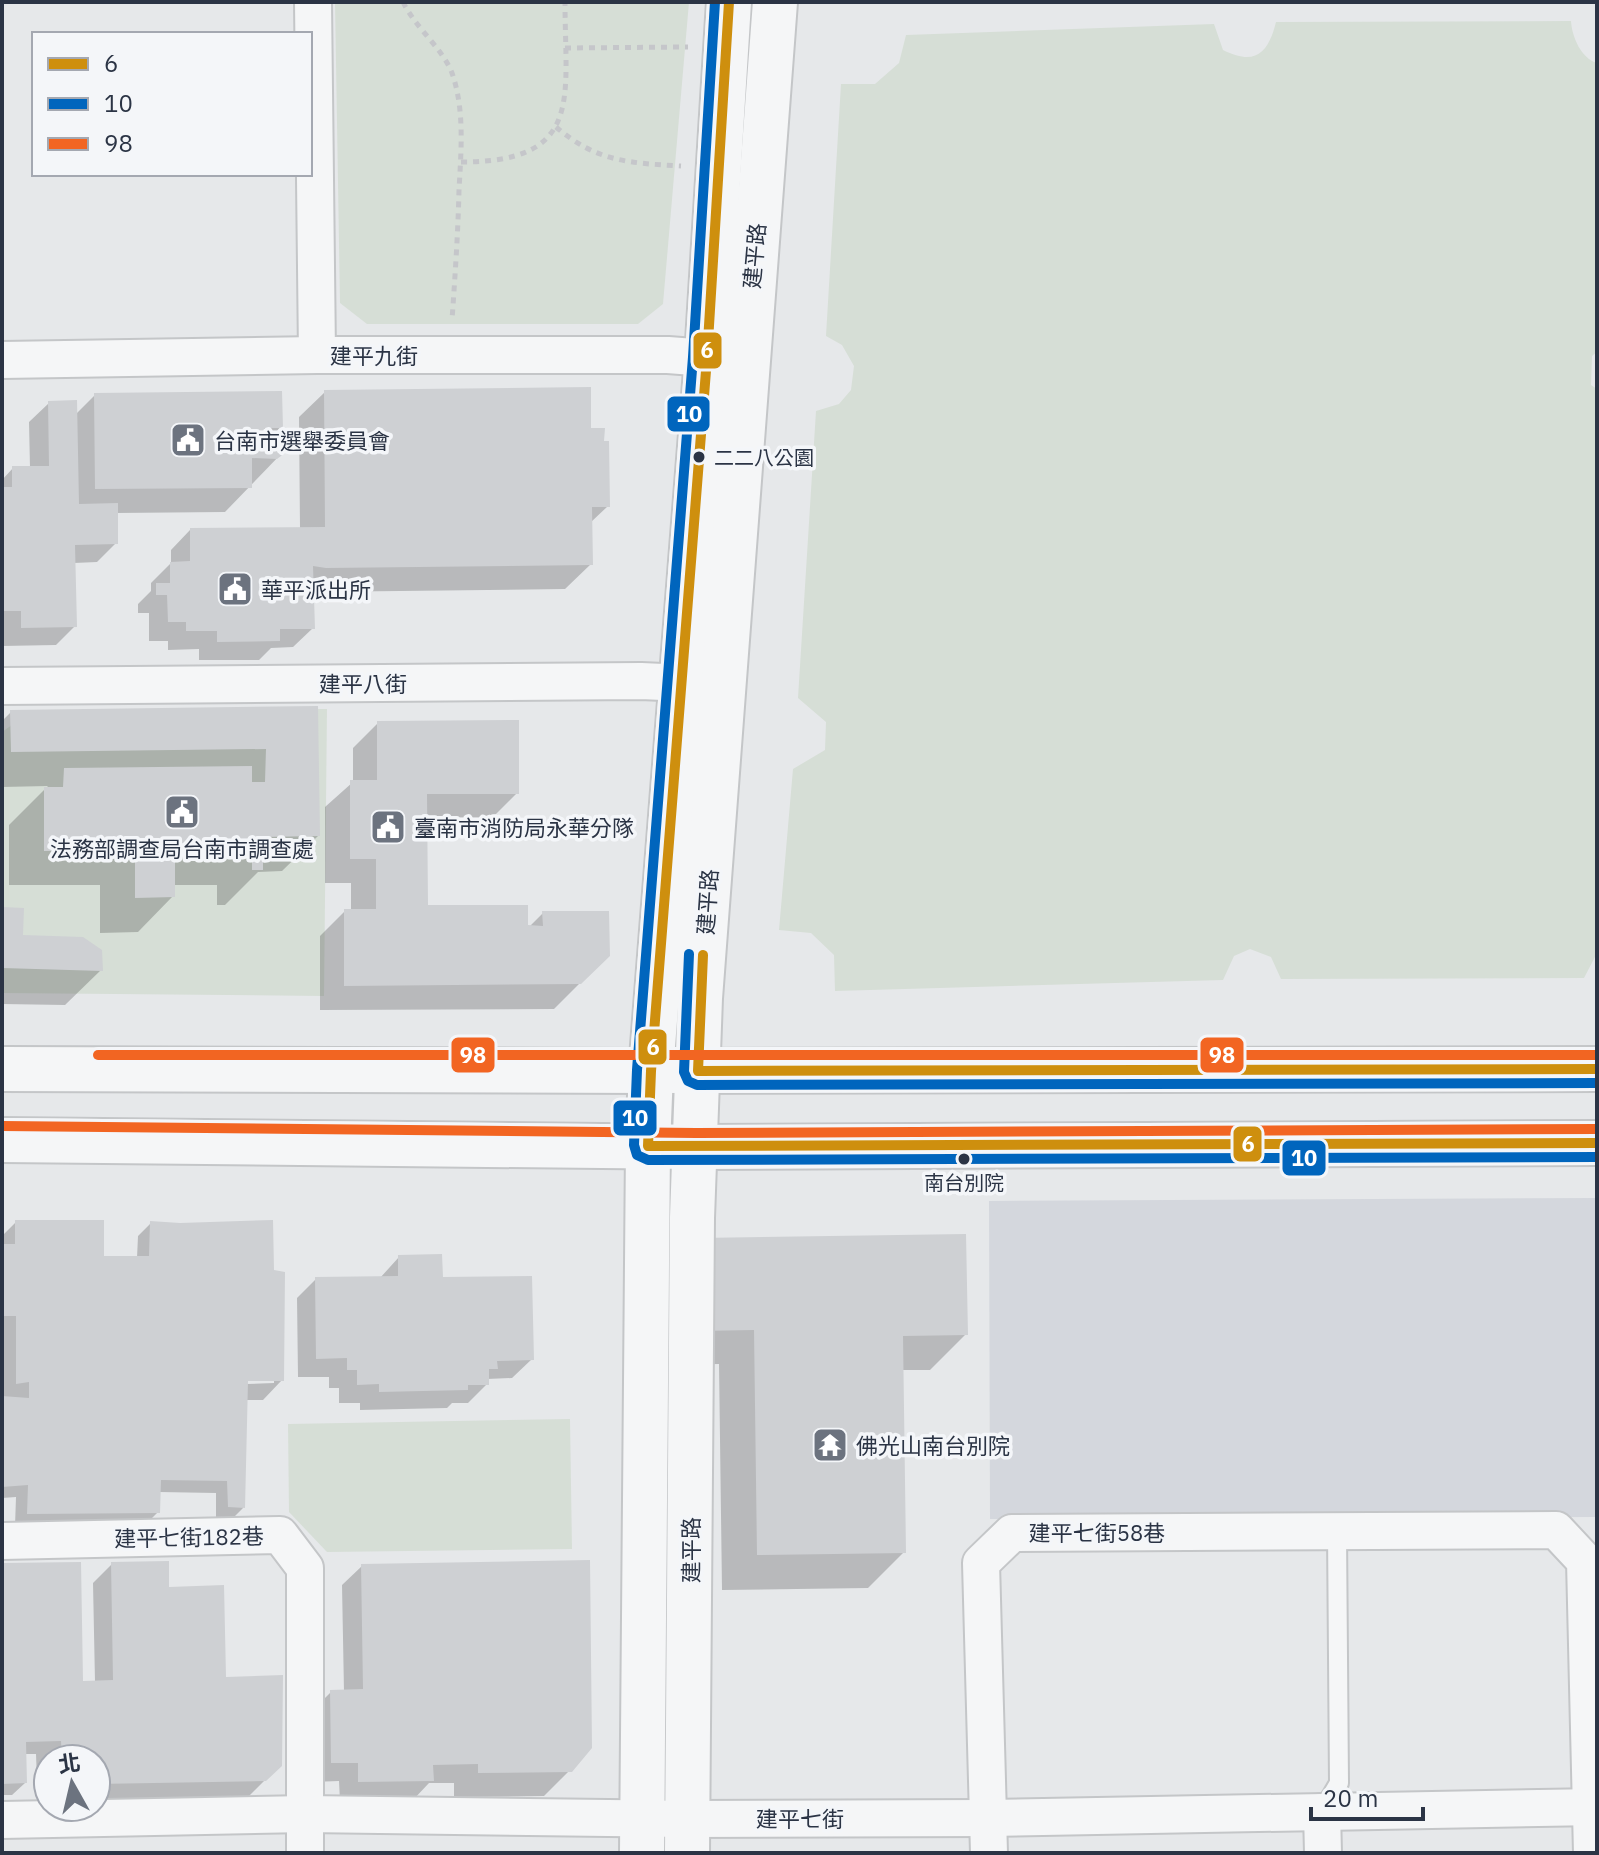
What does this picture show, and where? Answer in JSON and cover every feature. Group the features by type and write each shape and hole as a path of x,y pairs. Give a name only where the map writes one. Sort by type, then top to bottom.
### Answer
{"street":[{"path":"313,2 317,355"},
{"name":"建平路","path":"727,359 729,2"},
{"name":"建平路","path":"643,1835 651,1071 703,683 727,359 775,2"},
{"name":"建平九街","path":"2,360 317,355 668,355 727,359"},
{"name":"建平路","path":"688,1836 692,1218 700,998 703,683"},
{"name":"建平八街","path":"2,686 703,683"},
{"path":"2,1069 1597,1069"},
{"path":"2,1140 696,1147 1597,1143"},
{"name":"建平七街58巷","path":"988,1836 981,1563 1012,1533 1556,1530 1585,1561 1594,1807 1592,1853"},
{"name":"建平七街182巷","path":"2,1541 280,1535 305,1568 306,1814"},
{"name":"建平七街","path":"2,1820 306,1814 643,1835 988,1836 1322,1812 1594,1807"},
{"path":"1322,1812 1323,1853"},
{"path":"305,1853 306,1814"}],"lane":[{"path":"1322,1812 1339,1783 1337,1531"}],"path":[{"path":"403,2 451,71 461,119 451,332"},
{"path":"461,162 495,162 523,155 550,138 560,121 564,90 565,2"},
{"path":"565,48 694,47"},
{"path":"556,127 588,151 608,159 683,166"}],"shaded area":[{"path":"335,2 689,2 663,304 638,324 367,324 340,303"},
{"path":"1571,21 1578,46 1586,57 1597,63 1597,352 1592,356 1591,385 1597,389 1597,953 1584,978 1281,979 1271,957 1250,949 1234,956 1223,980 835,991 834,955 811,933 779,930 793,769 825,750 826,722 798,698 816,411 839,404 851,390 854,366 842,345 826,336 841,84 875,84 899,63 906,35 1214,24 1223,50 1252,57 1269,42 1276,22"},
{"path":"327,709 324,996 2,993 2,732 33,710"},
{"path":"1597,1198 1597,1517 990,1519 989,1201"},
{"path":"570,1419 572,1549 327,1552 289,1512 288,1424"}],"building":[{"path":"591,387 591,428 605,428 604,441 609,441 610,507 592,507 593,565 313,566 315,629 280,629 280,641 217,642 217,631 186,631 186,622 168,622 167,595 156,595 156,583 170,583 170,562 190,561 190,528 325,527 324,390"},
{"name":"台南市選舉委員會","path":"282,391 283,428 264,428 264,437 278,437 286,443 285,453 277,459 252,458 252,488 95,489 94,393"},
{"path":"77,400 79,504 118,503 118,544 75,545 77,627 21,628 21,611 3,611 2,487 12,487 12,466 49,466 48,401"},
{"name":"法務部調查局台南市調查處","path":"318,706 320,836 263,837 263,870 252,870 252,850 175,851 175,897 135,898 135,850 44,851 44,787 63,787 64,768 252,766 252,782 265,782 266,749 11,752 10,710"},
{"name":"臺南市消防局永華分隊","path":"519,720 519,794 427,794 428,905 528,905 528,925 543,926 542,911 609,911 610,956 581,984 344,986 344,909 376,909 376,859 350,859 350,780 377,780 377,721"},
{"name":"法務部調查局台南市調查處","path":"2,907 24,908 23,935 83,937 102,950 103,971 2,968"},
{"path":"15,1220 104,1220 104,1256 149,1256 150,1221 273,1220 274,1270 285,1272 284,1381 248,1381 245,1508 228,1507 227,1481 161,1480 160,1513 27,1514 28,1485 2,1487 2,1396 29,1398 29,1382 16,1384 16,1316 2,1316 2,1244 15,1244"},
{"name":"佛光山南台別院","path":"966,1234 968,1335 903,1336 906,1553 757,1555 754,1330 698,1331 698,1238"},
{"path":"442,1254 443,1277 532,1276 534,1360 497,1361 498,1369 489,1369 489,1385 468,1385 468,1390 379,1392 379,1384 357,1385 357,1370 347,1370 347,1358 316,1359 315,1277 398,1276 398,1255"},
{"path":"590,1560 592,1748 572,1772 478,1773 478,1764 433,1765 434,1781 358,1782 358,1763 331,1763 330,1690 363,1689 361,1564"},
{"path":"169,1561 169,1587 224,1585 226,1677 283,1675 282,1766 266,1781 112,1784 112,1743 61,1741 26,1742 27,1783 2,1784 2,1563 81,1562 83,1681 113,1680 111,1562"}],"transit line":[{"name":"10","path":"715,2 693,357 637,1070 634,1145 637,1155 648,1160 1597,1157"},
{"name":"6","path":"729,2 707,358 651,1071 648,1146 1597,1143"},
{"name":"10","path":"689,954 684,1072 688,1081 697,1085 1597,1083"},
{"name":"6","path":"703,955 698,1071 1597,1069"},
{"name":"98","path":"98,1055 1597,1055"},
{"name":"98","path":"2,1126 696,1133 1597,1129"}],"place":[{"name":"台南市選舉委員會","path":"188,440"},
{"name":"二二八公園","path":"699,457"},
{"name":"華平派出所","path":"235,589"},
{"name":"法務部調查局台南市調查處","path":"182,812"},
{"name":"臺南市消防局永華分隊","path":"388,827"},
{"name":"南台別院","path":"964,1159"},
{"name":"佛光山南台別院","path":"830,1445"}]}
